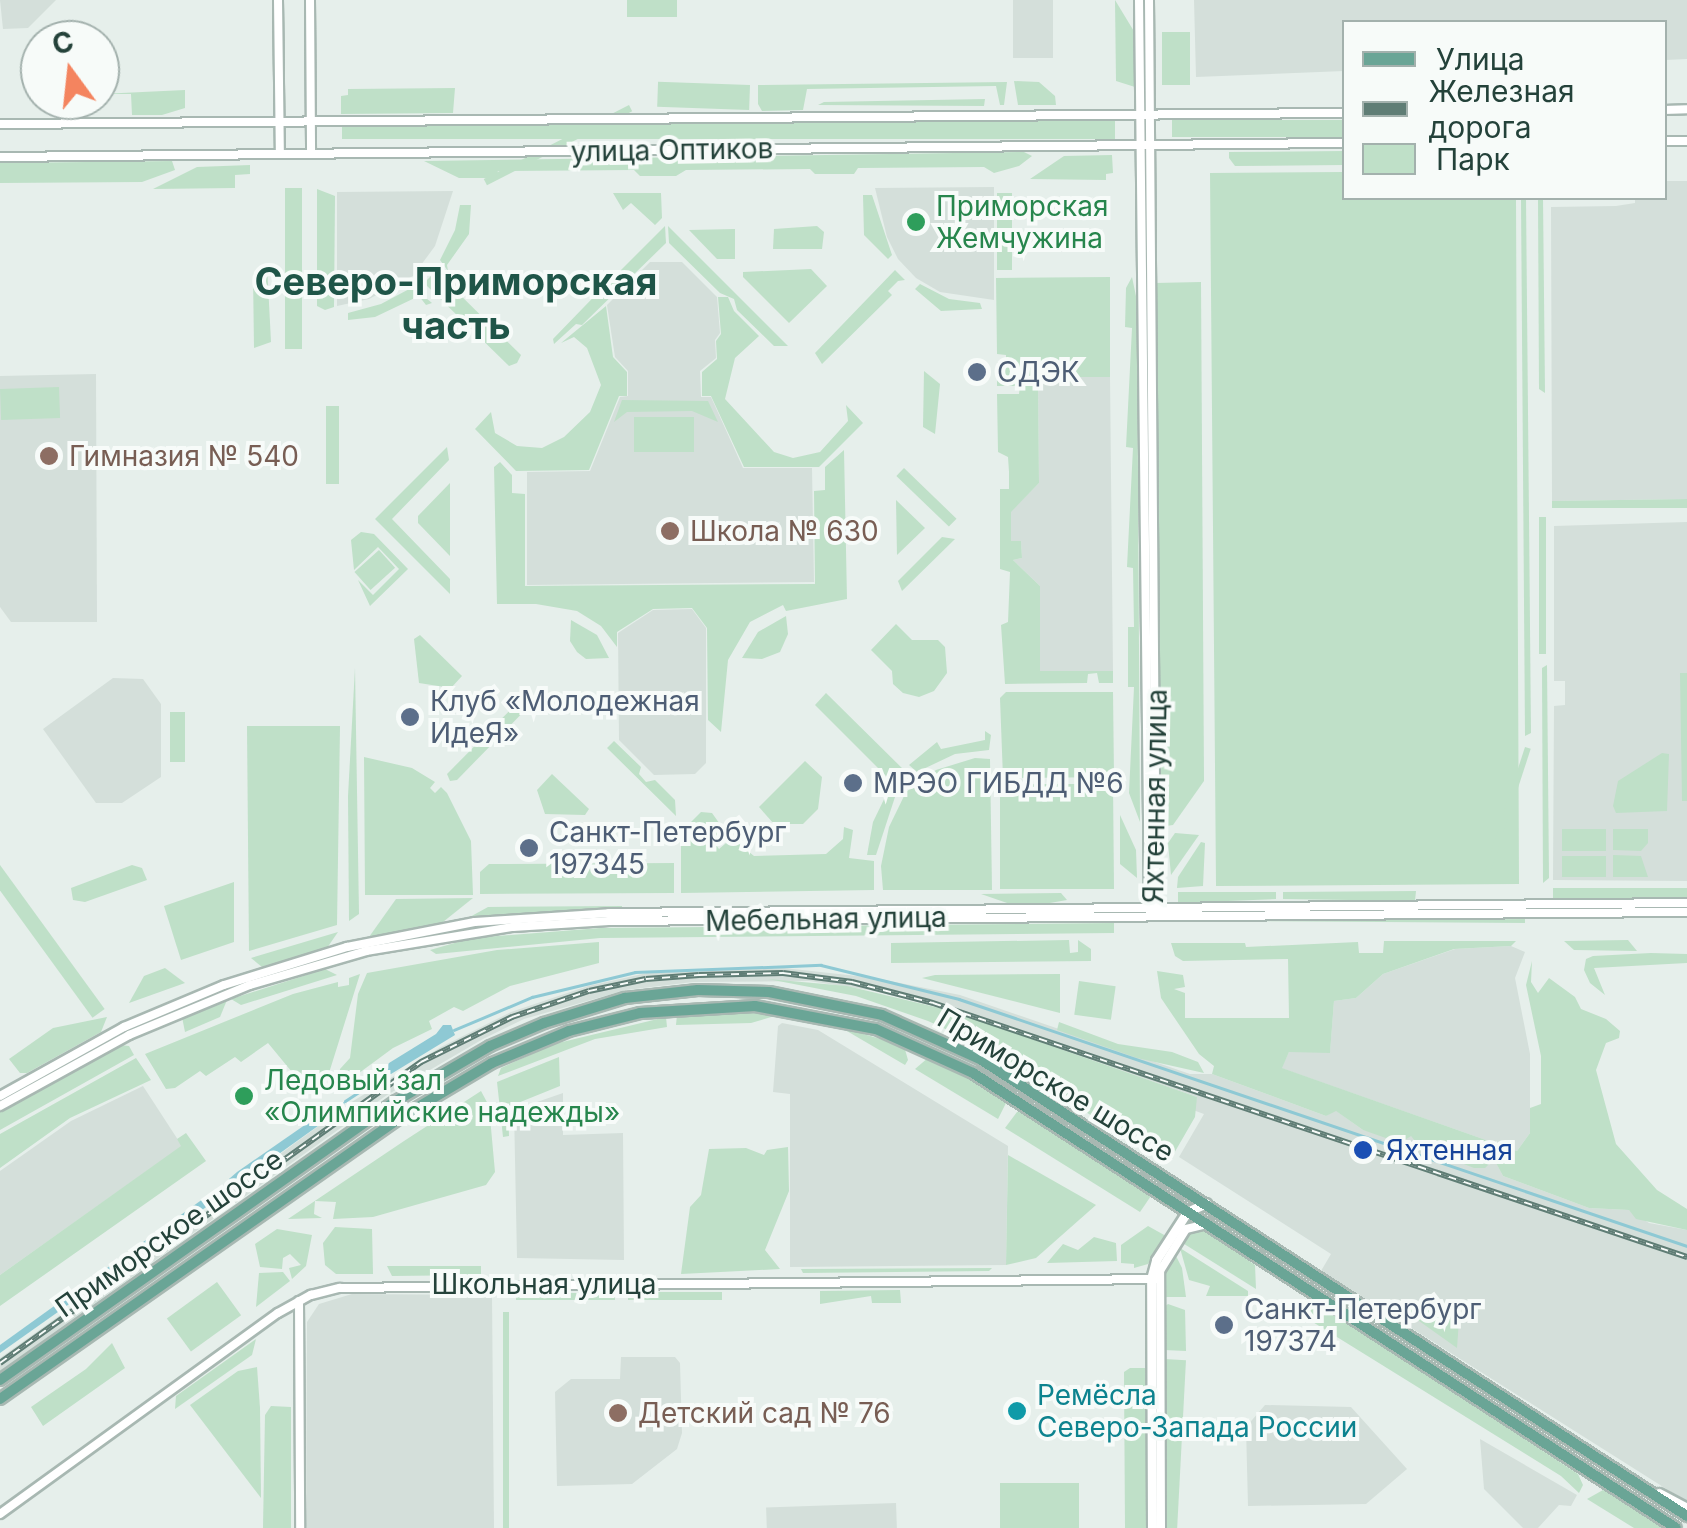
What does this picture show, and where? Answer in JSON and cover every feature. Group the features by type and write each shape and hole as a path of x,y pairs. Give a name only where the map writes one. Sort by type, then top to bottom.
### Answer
{"main road":[{"name":"Приморское шоссе","path":"0,1380 448,1068 532,1027 624,998 732,990 806,997 882,1015 980,1059 1687,1516"},
{"name":"Приморское шоссе","path":"0,1399 441,1091 540,1042 656,1010 770,1008 840,1020 920,1046 1016,1098 1676,1528"},
{"path":"1152,1528 1156,1260 1187,1212 1209,1204"},
{"path":"1634,1482 1687,1508"}],"street":[{"path":"278,0 280,154"},
{"path":"310,0 311,154"},
{"name":"Яхтенная улица","path":"1139,0 1145,114"},
{"name":"Яхтенная улица","path":"1149,0 1145,145 1154,911"},
{"name":"улица Оптиков","path":"0,124 1342,113"},
{"name":"улица Оптиков","path":"0,158 1342,144"},
{"name":"Мебельная улица","path":"0,1106 100,1049 227,994 348,956 450,935 609,921 1687,903"},
{"name":"Мебельная улица","path":"0,1096 146,1016 224,985 346,947 448,926 608,912 1687,912"},
{"path":"1161,1528 1155,1279 1186,1229 1208,1226"},
{"name":"Школьная улица","path":"0,1514 299,1301 340,1288 1155,1279"},
{"path":"299,1301 300,1528"}],"shaded area":[{"path":"0,0 56,0 36,20 20,20 20,28 3,29"},
{"path":"1013,0 1053,0 1053,58 1013,58"},
{"path":"1194,0 1687,0 1687,59 1667,60 1667,20 1342,20 1342,71 1196,77"},
{"path":"1667,181 1687,181 1687,499 1552,501 1551,207 1667,200"},
{"path":"994,187 994,300 940,292 916,278 898,259 887,237 875,188"},
{"path":"453,191 435,246 413,276 369,299 337,306 337,192"},
{"name":"Школа № 630","path":"650,262 682,262 717,297 720,333 715,340 716,358 700,371 701,397 711,397 743,468 812,468 814,582 527,585 527,472 590,471 620,397 628,396 628,371 615,357 607,305"},
{"name":"Гимназия № 540","path":"96,374 97,622 11,622 0,607 0,376"},
{"path":"1038,377 1110,377 1113,671 1040,671 1040,586 1013,560 1022,558 1021,542 1011,541 1011,511 1039,483"},
{"path":"1687,522 1687,881 1553,880 1554,706 1565,705 1565,681 1554,681 1554,526"},
{"path":"692,609 706,628 706,763 695,774 654,775 619,740 618,633 653,610"},
{"path":"113,678 143,679 161,704 161,777 122,803 96,803 43,729"},
{"path":"1511,946 1525,952 1515,978 1530,1054 1530,1133 1517,1151 1281,1068 1289,1052 1330,1052 1334,1001 1356,998 1383,974 1455,949"},
{"path":"784,968 875,978 960,995 1190,1074 1212,1074 1326,1116 1335,1110 1363,1130 1411,1136 1494,1158 1503,1176 1589,1208 1629,1210 1649,1223 1687,1230 1687,1502 1321,1271 1331,1254 1179,1157 1204,1114 1193,1110 1197,1097 952,1011 875,991 809,981 693,982 626,990 524,1019 387,1095 0,1371 0,1358 220,1201 214,1191 229,1181 236,1186 350,1103 441,1047 511,1012 588,986 647,973"},
{"path":"782,1023 818,1030 1008,1146 1006,1265 790,1267 790,1094 773,1092 778,1026"},
{"path":"143,1086 182,1146 0,1275 0,1171 71,1121"},
{"path":"563,1093 563,1135 623,1133 624,1260 517,1258 514,1110"},
{"path":"352,1294 492,1295 494,1528 306,1528 307,1322 319,1304"},
{"name":"Детский сад № 76","path":"621,1357 675,1357 680,1363 682,1433 677,1449 632,1484 557,1486 555,1392 571,1379 620,1379"},
{"path":"1265,1405 1351,1407 1407,1469 1366,1504 1248,1506 1246,1427"},
{"path":"1480,1439 1577,1495 1571,1506 1559,1505 1538,1528 1523,1528 1484,1489"},
{"path":"896,1503 897,1528 767,1528 766,1508"}],"green space":[{"path":"627,0 677,0 677,17 627,17"},
{"path":"1115,0 1135,33 1135,87 1116,81"},
{"path":"1162,32 1190,32 1190,85 1162,85"},
{"path":"1014,81 1039,82 1055,96 1056,105 1018,105"},
{"path":"658,82 750,85 749,110 657,107"},
{"path":"1007,82 1004,105 1000,105 996,86 807,89 803,110 762,111 758,104 758,85"},
{"path":"455,88 453,113 341,114 341,96 348,95 348,89"},
{"path":"185,90 185,108 162,115 132,115 131,94 120,93"},
{"path":"985,99 984,106 818,105 824,102"},
{"path":"629,105 632,111 487,185 484,179"},
{"path":"1172,120 1342,120 1342,137 1172,137"},
{"path":"342,121 1115,121 1115,139 342,139"},
{"path":"1342,151 1342,165 1235,166 1229,152"},
{"path":"1024,152 1032,156 1019,166 994,173 984,167 858,168 854,174 815,174 810,169 686,170 676,176 640,176 634,170 498,171 495,178 459,178 424,161"},
{"path":"1112,155 1113,173 1106,174 1106,180 1030,179 1064,156"},
{"path":"172,161 175,170 142,182 0,183 0,163"},
{"path":"250,165 250,174 235,175 235,188 153,189 197,167"},
{"path":"1342,172 1342,200 1516,200 1519,884 1216,886 1210,173"},
{"path":"285,188 302,188 302,349 285,349"},
{"path":"317,189 335,196 334,307 325,310 317,306"},
{"path":"613,193 661,193 662,218 655,225 631,203 623,210"},
{"path":"997,193 1012,193 1012,270 997,270"},
{"path":"863,195 872,195 892,255 888,259 864,235"},
{"path":"1521,200 1526,200 1531,733 1525,736"},
{"path":"1538,200 1543,200 1545,393 1539,389"},
{"path":"460,205 471,205 469,234 447,265 448,271 440,260 455,230"},
{"path":"665,226 666,243 625,283 617,274"},
{"path":"668,226 788,346 774,346 737,310 734,299 720,293 669,243"},
{"path":"817,226 824,232 822,249 773,249 774,229"},
{"path":"735,229 735,259 717,259 689,230"},
{"path":"267,265 271,342 254,348 253,274"},
{"path":"811,269 827,286 789,323 743,277 743,272"},
{"path":"895,270 905,280 888,291 892,295 822,364 815,353"},
{"path":"436,271 521,355 517,363 509,366 424,283"},
{"path":"614,276 623,285 582,325 576,324 554,344 553,339"},
{"path":"1110,277 1110,377 1038,377 1039,483 1011,512 1011,541 1021,541 1022,558 1013,560 1040,586 1040,671 1113,671 1113,683 1099,683 1097,673 1088,674 1087,683 1005,684 1001,625 1008,622 1010,572 1000,569 1000,489 1009,489 1009,472 1008,457 998,452 997,394 1019,394 1020,386 997,386 997,362 1006,362 1006,355 997,354 996,278"},
{"path":"1132,277 1137,301 1140,822 1129,793 1134,687 1128,687 1128,627 1134,627 1133,568 1127,567 1133,448 1126,447 1132,328 1125,327 1126,288"},
{"path":"1201,282 1204,781 1173,825 1166,826 1160,802 1155,283"},
{"path":"920,284 949,299 980,303 982,309 941,311 915,289"},
{"path":"413,287 432,303 426,305 419,296 375,317 348,320 348,313 381,304"},
{"path":"718,297 728,297 734,311 759,336 735,358 725,399 774,452 793,458 820,452 848,421 846,405 863,423 819,467 744,467 711,396 702,396 702,372 717,359 716,341 721,334"},
{"path":"606,306 613,357 627,372 627,396 619,396 589,470 516,471 475,429 491,412 495,433 517,446 542,448 564,437 590,412 601,385 587,348 574,337 561,343"},
{"path":"924,371 940,384 935,434 923,427"},
{"path":"59,387 60,418 1,420 0,389"},
{"path":"622,400 708,401 718,422 692,411 627,412 614,422"},
{"path":"326,406 339,406 339,484 326,484"},
{"path":"634,417 694,417 694,452 634,452"},
{"path":"447,447 449,460 392,519 450,579 450,594 375,519"},
{"path":"844,450 847,599 786,611 783,605 750,622 728,660 721,732 708,720 707,628 692,608 653,609 617,632 617,647 601,626 577,611 536,604 497,604 494,467 500,462 512,475 512,493 525,494 525,586 815,584 814,491 825,490 825,467"},
{"path":"904,468 957,519 949,527 896,476"},
{"path":"450,483 450,556 418,523 418,516"},
{"path":"1687,499 1687,508 1552,508 1552,501"},
{"path":"896,500 925,528 897,555"},
{"path":"1539,517 1546,517 1546,654 1539,654"},
{"path":"361,532 374,534 408,569 370,606 358,580 373,595 399,569 378,547 354,570 351,540"},
{"path":"942,537 955,539 902,591 898,581"},
{"path":"379,550 395,568 371,590 354,572"},
{"path":"786,616 788,634 780,652 762,659 742,658 758,632"},
{"path":"571,620 597,635 609,658 586,659 577,652 570,641"},
{"path":"896,624 912,640 938,640 945,647 947,673 934,691 919,697 903,693 893,684 892,671 871,650"},
{"path":"420,635 462,676 451,688 419,683 414,639"},
{"path":"1547,665 1549,878 1543,883 1542,668"},
{"path":"355,668 359,914 349,921 348,796"},
{"path":"1680,673 1687,673 1687,801 1682,801"},
{"path":"1006,692 1113,692 1114,777 1003,778 1000,698"},
{"path":"527,693 535,700 457,780 450,781 447,774"},
{"path":"826,693 909,775 904,782 897,787 815,705"},
{"path":"170,712 185,712 185,762 170,762"},
{"path":"247,726 340,726 337,925 249,951"},
{"path":"985,731 991,735 989,750 955,754 917,772 909,765 937,742 941,749 985,740"},
{"path":"614,741 641,767 639,774 646,782 655,780 675,800 676,816 607,748"},
{"path":"1525,747 1531,749 1490,873 1485,872"},
{"path":"1662,753 1669,754 1667,811 1616,813 1613,806 1618,781"},
{"path":"364,757 412,768 435,782 430,788 435,793 441,787 447,793 471,841 473,895 365,895"},
{"path":"975,758 990,759 992,890 883,890 881,866 889,827 906,792 936,770"},
{"path":"805,761 822,777 818,809 803,824 774,824 759,807"},
{"path":"552,774 589,809 585,815 545,814 537,790"},
{"path":"1004,784 1113,784 1114,889 1000,889 1000,788"},
{"path":"889,789 895,797 876,855 867,855 873,822"},
{"path":"701,812 712,813 727,834 716,845 719,849 732,838 754,856 826,854 843,839 844,827 853,830 849,858 874,861 874,890 681,893 681,843 688,841 681,832"},
{"path":"1120,815 1136,850 1137,878 1120,864"},
{"path":"1562,829 1606,829 1606,851 1562,851"},
{"path":"1613,829 1648,829 1648,843 1641,851 1613,850"},
{"path":"1175,833 1199,835 1171,875 1168,843"},
{"path":"1201,842 1205,843 1203,886 1177,888 1178,877"},
{"path":"1613,855 1641,856 1648,877 1613,877"},
{"path":"1562,856 1606,856 1606,877 1562,877"},
{"path":"674,863 674,893 480,894 480,872 489,864"},
{"path":"0,865 105,1009 92,1018 0,891"},
{"path":"132,865 142,868 147,880 85,902 73,900 71,888"},
{"path":"234,882 234,942 181,960 164,906"},
{"path":"1553,888 1687,888 1687,898 1553,898"},
{"path":"1416,891 1415,901 1283,899 1283,892"},
{"path":"1178,892 1276,892 1276,899 1178,903"},
{"path":"1061,893 1067,900 1044,904 1010,904 981,894"},
{"path":"473,898 443,922 369,937 396,899"},
{"path":"488,907 622,908 468,918"},
{"path":"1525,919 1525,923 1245,921"},
{"path":"1114,923 1114,933 600,938 436,954 430,950 472,938 600,928"},
{"path":"338,932 327,948 262,967 251,958"},
{"path":"1069,940 1070,953 1078,952 1078,940 1091,949 1091,961 891,963 891,943"},
{"path":"1628,940 1637,951 1574,950 1564,941"},
{"path":"1384,941 1516,941 1511,946 1454,949 1383,974 1356,998 1334,1001 1330,1053 1289,1052 1282,1068 1517,1151 1530,1133 1530,1108 1541,1104 1541,1056 1526,985 1532,961 1531,982 1538,993 1549,978 1575,997 1581,1009 1606,1019 1620,1031 1619,1038 1606,1043 1596,1070 1616,1144 1657,1190 1687,1209 1687,1230 1636,1219 1629,1210 1589,1208 1503,1176 1494,1159 1485,1168 1474,1168 1420,1147 1411,1136 1400,1143 1363,1130 1336,1111 1326,1116 1212,1074 1214,1066 1199,1054 1161,998 1157,971 1183,975 1185,987 1174,989 1185,993 1185,1018 1289,1018 1288,959 1183,961 1175,956 1171,943 1245,943 1246,947 1358,942 1359,953 1383,953"},
{"path":"599,942 599,963 510,986 463,1011 454,1007 429,1021 432,1029 393,1048 336,1090 332,1084 338,1081 340,1069 350,1058 358,994 367,973 497,950"},
{"path":"1687,954 1687,963 1594,968 1605,995 1590,983 1584,970 1586,959 1593,956"},
{"path":"165,968 185,983 129,1003 144,976"},
{"path":"325,969 337,975 241,1005 231,999"},
{"path":"360,974 329,1073 306,1089 268,1043 241,1062 235,1057 206,1076 200,1071 175,1088 166,1089 145,1054 293,994 338,982 338,987 349,985 349,978"},
{"path":"1060,974 1060,1013 922,978 935,975"},
{"path":"768,979 847,986 952,1011 1197,1097 1195,1117 1169,1162 1151,1143 1129,1130 1108,1126 978,1044 928,1021 856,996"},
{"path":"1079,981 1116,986 1111,1020 1074,1015"},
{"path":"227,1000 220,1017 185,1032 182,1017"},
{"path":"677,1015 778,1015 751,1023 676,1025"},
{"path":"107,1017 101,1032 27,1073 20,1073 9,1059 53,1028"},
{"path":"666,1017 667,1027 595,1039 498,1076 501,1068 554,1044"},
{"path":"1059,1022 1118,1044 1172,1052 1198,1062 1204,1073 1137,1058 1057,1030"},
{"path":"840,1027 904,1046 908,1060 905,1065"},
{"path":"120,1045 129,1046 134,1055 0,1130 0,1112"},
{"path":"559,1057 560,1086 508,1107 509,1136 503,1137 497,1082"},
{"path":"929,1057 1000,1095 1006,1103 998,1119 915,1069"},
{"path":"136,1058 151,1080 70,1118 0,1168 0,1134"},
{"path":"481,1091 489,1106 495,1172 486,1185 373,1217 333,1219 336,1202 315,1201 314,1214 322,1218 288,1219 404,1141"},
{"path":"1025,1110 1153,1193 1140,1212 1005,1128 1017,1112"},
{"path":"186,1133 206,1161 0,1306 0,1275 181,1146 177,1139"},
{"path":"788,1147 789,1191 765,1250 780,1269 681,1274 690,1207 701,1195 709,1149 746,1148 764,1155 767,1150"},
{"path":"1008,1155 1096,1205 1036,1258 1006,1265"},
{"path":"1148,1226 1166,1236 1148,1264 1134,1268 1134,1264 1121,1263 1121,1245"},
{"path":"335,1227 372,1229 373,1274 336,1274 325,1265 323,1243"},
{"path":"277,1229 312,1235 306,1266 292,1279 289,1268 301,1265 290,1254 283,1258 282,1269 260,1267 255,1244"},
{"path":"1204,1230 1255,1265 1256,1289 1181,1242 1192,1231"},
{"path":"1094,1237 1116,1243 1117,1261 1047,1263 1063,1244 1078,1250"},
{"path":"1180,1248 1248,1291 1248,1296 1206,1296 1210,1286 1189,1280"},
{"path":"1175,1254 1182,1268 1186,1297 1165,1297 1166,1268"},
{"path":"387,1266 481,1266 481,1275 392,1276"},
{"path":"992,1268 803,1273 801,1269"},
{"path":"283,1272 290,1281 256,1307 259,1273"},
{"path":"217,1282 241,1315 191,1352 167,1318"},
{"path":"900,1290 901,1303 872,1303 871,1296 820,1304 820,1291"},
{"path":"628,1292 722,1292 722,1300 628,1300"},
{"path":"516,1293 615,1293 615,1300 516,1300"},
{"path":"1424,1298 1459,1320 1457,1348 1405,1311"},
{"path":"1304,1301 1316,1302 1578,1474 1583,1485 1579,1493 1561,1476 1295,1311"},
{"path":"1168,1304 1185,1310 1186,1351 1164,1350 1164,1307"},
{"path":"503,1312 509,1312 509,1528 503,1528"},
{"path":"256,1339 252,1355 175,1409 176,1396"},
{"path":"112,1343 125,1368 43,1426 31,1407 86,1369"},
{"path":"1164,1359 1186,1360 1177,1528 1155,1528"},
{"path":"257,1367 261,1498 190,1405 238,1371"},
{"path":"1146,1368 1147,1528 1125,1528 1124,1372"},
{"path":"271,1406 291,1407 291,1528 263,1528 265,1415"},
{"path":"1000,1483 1079,1483 1079,1528 1000,1528"},
{"path":"1603,1490 1664,1528 1634,1528 1587,1499"}],"water":[{"path":"443,1025 451,1025 455,1035 391,1074 383,1073 389,1063 436,1034"},
{"path":"338,1102 345,1102 343,1108 234,1186 229,1179 237,1172"},
{"path":"214,1191 219,1198 0,1353 0,1345"}],"waterway":[{"path":"454,1030 532,997 635,972 821,965 959,999 1687,1246"},
{"path":"345,1101 388,1073"}],"railway":[{"path":"0,1363 421,1062 512,1017 589,991 646,979 699,975 783,973 852,982 933,1003 1687,1257"}],"place":[{"name":"Приморская Жемчужина","path":"916,222"},
{"name":"СДЭК","path":"977,372"},
{"name":"Гимназия № 540","path":"49,456"},
{"name":"Школа № 630","path":"670,531"},
{"name":"Клуб «Молодежная ИдеЯ»","path":"410,717"},
{"name":"МРЭО ГИБДД №6","path":"853,783"},
{"name":"Санкт-Петербург 197345","path":"529,848"},
{"name":"Ледовый зал «Олимпийские надежды»","path":"244,1096"},
{"name":"Яхтенная","path":"1363,1150"},
{"name":"Санкт-Петербург 197374","path":"1224,1325"},
{"name":"Ремёсла Северо-Запада России","path":"1017,1411"},
{"name":"Детский сад № 76","path":"618,1413"}],"district":[{"name":"Северо-Приморская часть","path":"456,304"}]}
